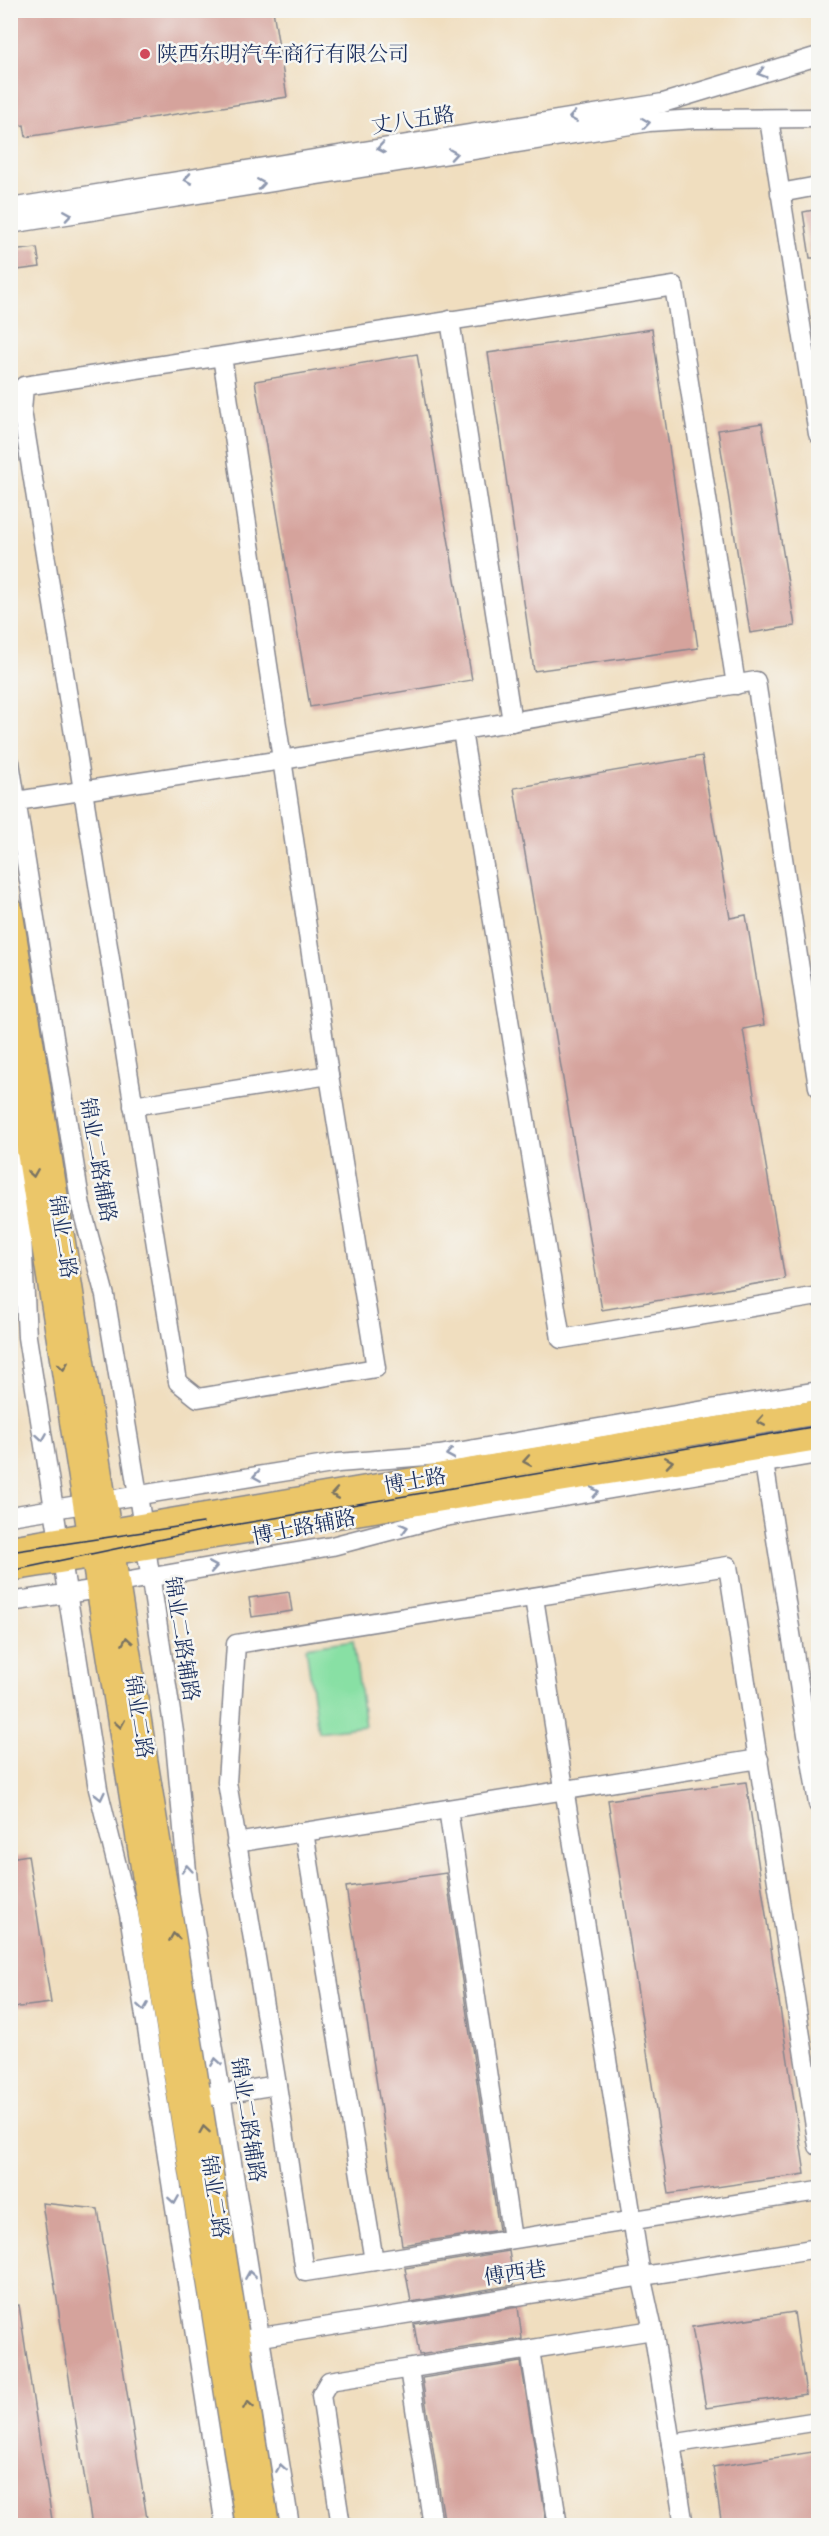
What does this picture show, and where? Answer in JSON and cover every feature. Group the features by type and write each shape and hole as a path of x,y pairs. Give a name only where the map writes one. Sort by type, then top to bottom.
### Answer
{"main road":[{"name":"锦业二路","path":"10,909 101,1544 200,2097 267,2526"},
{"name":"锦业二路","path":"10,1032 95,1503"},
{"name":"博士路","path":"144,1537 819,1412"},
{"name":"博士路","path":"10,1569 61,1551 144,1537 819,1438"},
{"name":"博士路","path":"10,1548 61,1551"},
{"name":"锦业二路","path":"239,2340 248,2526"}],"street":[{"name":"丈八五路","path":"10,208 663,103 819,56"},
{"name":"丈八五路","path":"10,224 649,123 696,119 819,118"},
{"path":"769,119 818,429"},
{"path":"780,193 819,186"},
{"path":"222,356 329,1075 376,1368 198,1398 178,1382 81,790 22,411 24,386 674,286 736,685"},
{"path":"450,320 512,722"},
{"path":"14,801 462,731 756,681 819,1088"},
{"path":"462,731 561,1339 819,1296"},
{"name":"锦业二路辅路","path":"10,762 14,801 81,1206 105,1296 174,1732 189,1893 200,2097"},
{"path":"133,1106 329,1075"},
{"path":"10,1150 21,1216 27,1336 54,1509 98,1789 129,1914 225,2526"},
{"path":"10,1516 338,1463 439,1455 819,1391"},
{"name":"博士路辅路","path":"10,1602 332,1546 439,1518 819,1454"},
{"path":"764,1463 819,1804"},
{"path":"819,2146 728,1566 236,1644 226,1782 277,2085 305,2272 819,2191"},
{"path":"534,1598 641,2275 653,2330 684,2526"},
{"path":"236,1843 759,1759"},
{"path":"447,1809 512,2239"},
{"path":"304,1832 374,2261"},
{"path":"200,2097 277,2085"},
{"name":"傅西巷","path":"239,2340 819,2248"},
{"path":"341,2526 321,2395 329,2381 653,2330"},
{"path":"239,2340 290,2526"},
{"path":"530,2350 558,2526"},
{"path":"409,2369 433,2526"},
{"path":"671,2444 819,2421"}],"green space":[{"path":"353,1640 365,1726 318,1732 306,1647"}],"building":[{"name":"陕西东明汽车商行有限公司","path":"10,10 273,10 287,97 26,137 24,125 10,127"},
{"path":"819,209 819,258 810,258 803,212"},
{"path":"37,248 40,267 10,271 10,251"},
{"path":"652,329 698,648 534,671 488,353"},
{"path":"417,354 472,680 310,707 255,381"},
{"path":"762,423 795,626 750,633 718,430"},
{"path":"702,756 730,918 746,915 764,1025 743,1029 785,1279 602,1310 514,788"},
{"path":"289,1592 292,1611 252,1617 249,1598"},
{"path":"746,1782 805,2174 669,2194 608,1800"},
{"path":"28,1855 51,2003 12,2008 10,1858"},
{"path":"446,1873 499,2230 402,2245 346,1887"},
{"path":"42,2203 98,2209 147,2519 135,2526 92,2526"},
{"path":"509,2251 514,2285 411,2302 405,2268"},
{"path":"19,2305 53,2526 10,2526 10,2306"},
{"path":"518,2307 522,2339 419,2355 414,2324"},
{"path":"794,2312 806,2394 706,2408 692,2327"},
{"path":"521,2362 547,2526 445,2526 422,2378"},
{"path":"819,2451 819,2526 722,2526 713,2467"}],"tram line":[{"path":"10,1571 210,1529 818,1426"},
{"path":"10,1552 203,1523"}],"place":[{"name":"陕西东明汽车商行有限公司","path":"145,54"}]}
